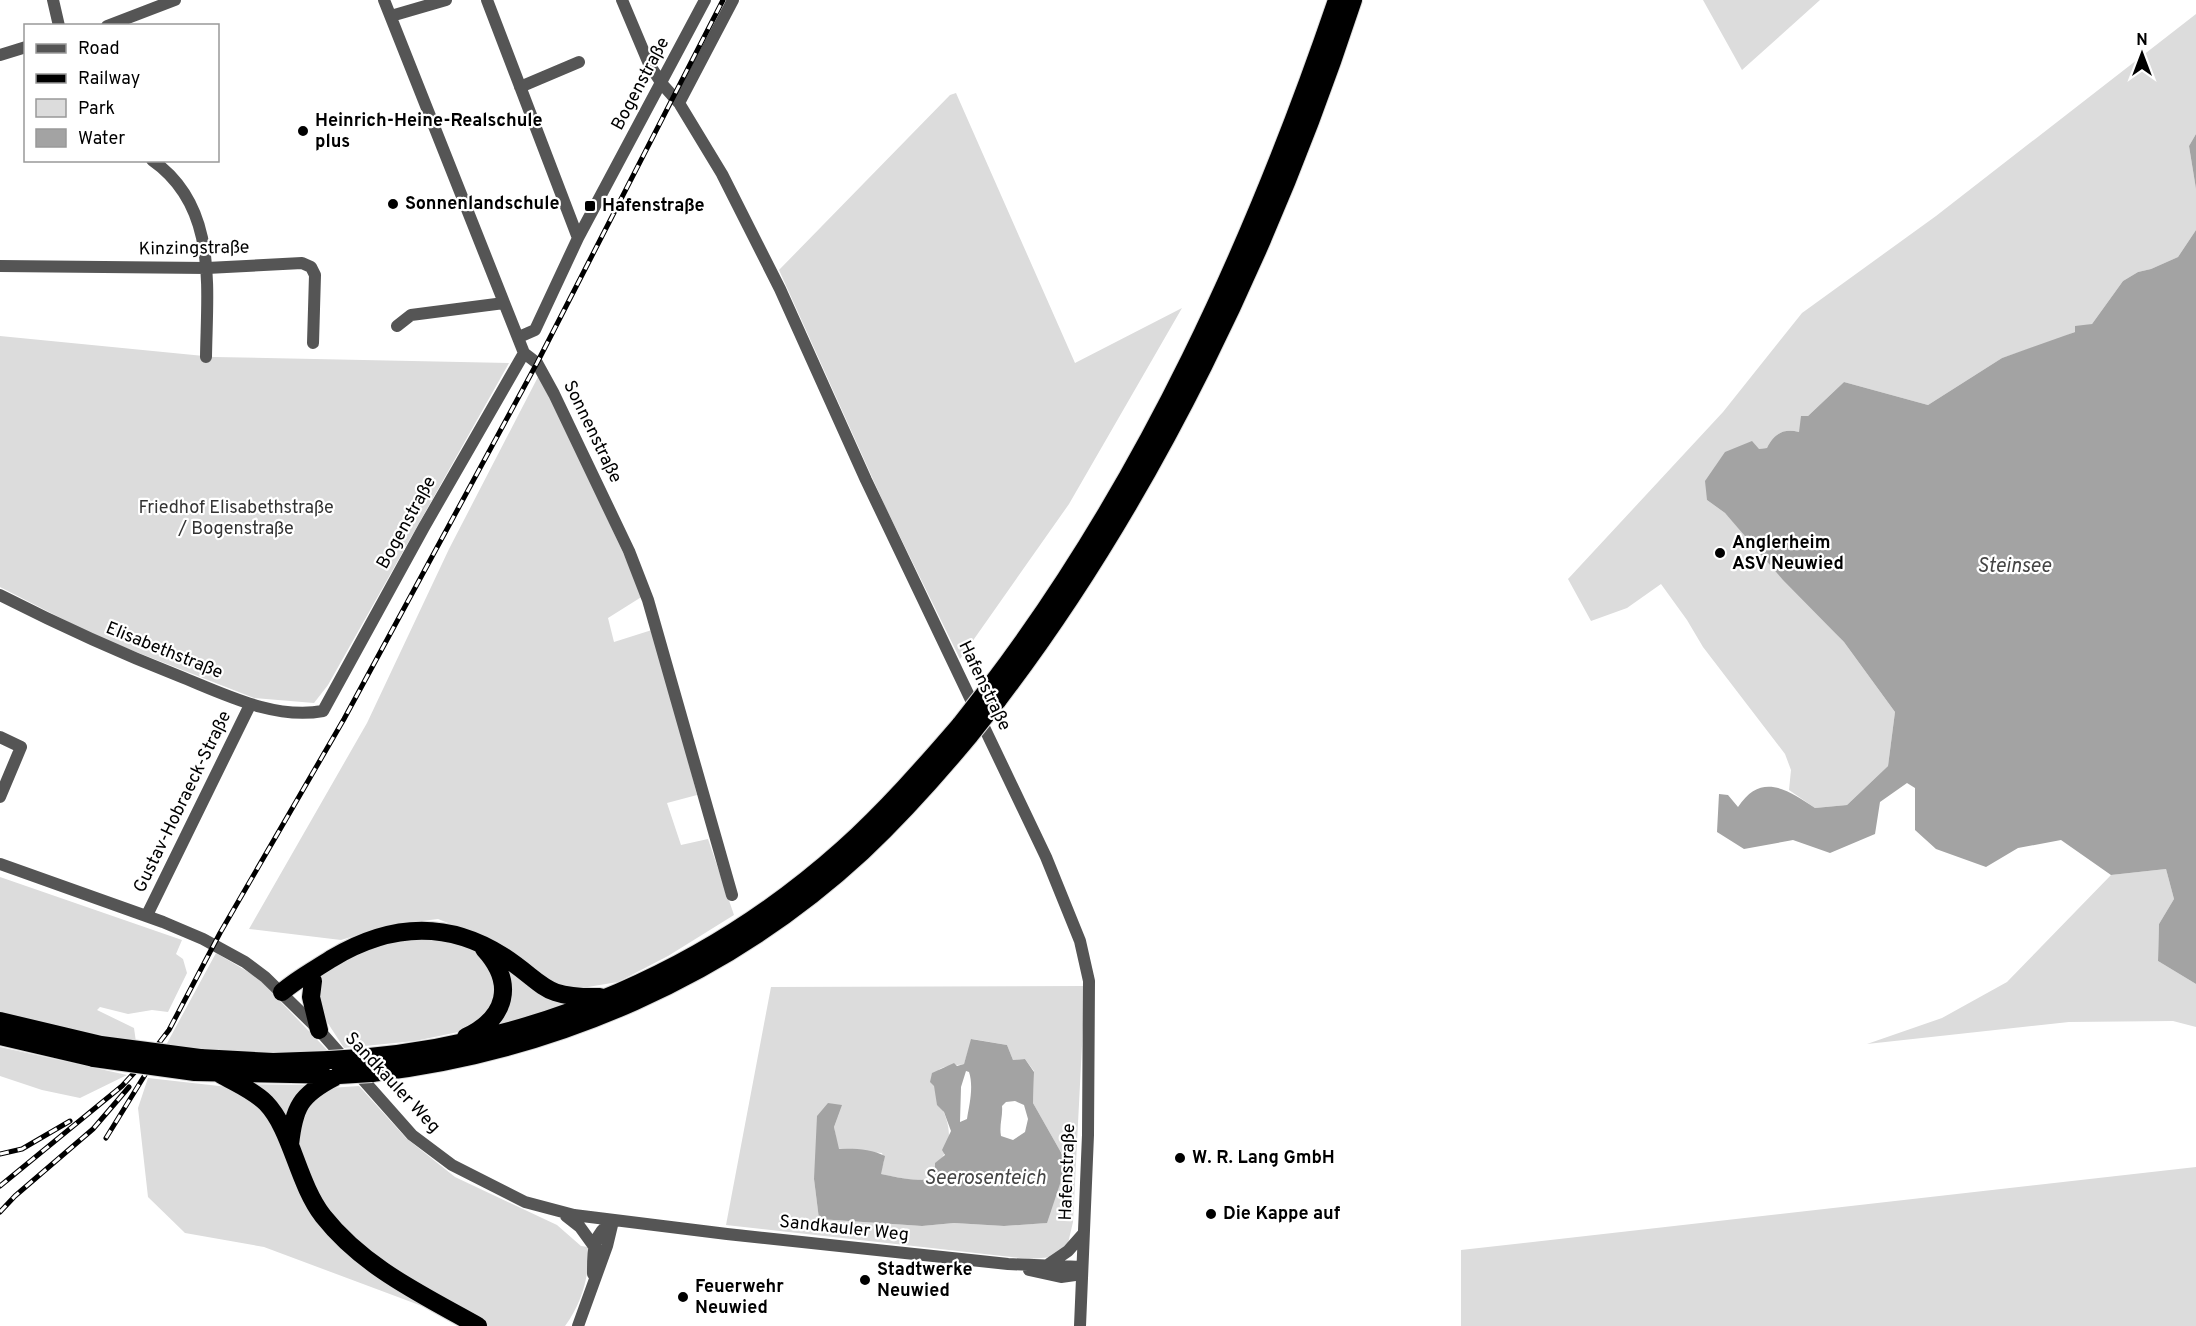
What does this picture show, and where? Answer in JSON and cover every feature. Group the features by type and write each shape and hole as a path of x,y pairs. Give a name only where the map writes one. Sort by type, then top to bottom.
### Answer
{"highway":[{"path":"993,695 1116,495 1210,317 1274,174 1336,0"},
{"path":"0,1036 198,1065 262,1062 372,1073 459,1059 541,1038 662,990 714,961 801,902 839,872 909,805 993,695 1045,636 1092,564 1176,416 1266,229 1333,62 1353,0"},
{"path":"220,1074 334,1068 360,1058 445,1047 513,1032 608,997 695,955 791,891 877,817 966,729"},
{"path":"282,992 363,941 398,932 448,933 504,957 550,991 566,996 608,997"},
{"path":"445,1047 483,1028 491,1021 501,1004 503,988 499,970 481,946"},
{"path":"282,992 296,994 313,981 330,961"},
{"path":"313,981 311,997 319,1030"},
{"path":"0,1021 98,1051"},
{"path":"198,1065 220,1074 265,1103 277,1118 290,1145 308,1194 347,1243 384,1272 478,1326"},
{"path":"290,1145 292,1121 300,1103 334,1068"}],"street":[{"path":"53,0 59,24"},
{"path":"112,24 175,0"},
{"name":"Sonnenstraße","path":"384,0 524,353 537,363 554,394 629,551 648,600 732,895"},
{"path":"391,16 446,0"},
{"path":"487,0 578,238"},
{"name":"Hafenstraße","path":"622,0 650,64 662,84 679,104 722,174 780,289 866,480 1046,857 1080,941 1089,981 1088,1135 1080,1326"},
{"name":"Bogenstraße","path":"519,337 534,330 578,238 705,0"},
{"path":"679,104 733,0"},
{"path":"0,54 24,48"},
{"path":"520,87 579,62"},
{"path":"154,162 177,183 194,210 202,232 207,268 206,357"},
{"name":"Kinzingstraße","path":"0,266 207,268 302,263 311,267 315,275 313,343"},
{"path":"397,326 411,315 504,303"},
{"name":"Bogenstraße","path":"323,711 338,688 424,527 524,353"},
{"name":"Elisabethstraße","path":"0,595 96,643 250,705 306,714 323,711"},
{"name":"Gustav-Hobraeck-Straße","path":"147,915 250,705"},
{"path":"0,736 21,747 0,796"},
{"name":"Sandkauler Weg","path":"0,864 147,915 223,949 256,969 319,1030 393,1116 430,1150 452,1165 502,1192 557,1212 613,1221 1008,1264 1049,1264 1082,1270"},
{"path":"557,1212 580,1227 593,1245"},
{"path":"593,1282 593,1245 602,1228 613,1221"},
{"path":"578,1326 608,1246 613,1221"},
{"path":"1049,1264 1068,1251 1083,1234"},
{"name":"Sandkauler Weg","path":"1008,1264 1061,1277 1082,1270"}],"green space":[{"path":"1703,0 1820,0 1742,70"},
{"path":"2196,14 2196,134 2189,146 2196,189 2196,230 2178,257 2138,272 2123,281 2092,324 2059,339 2002,358 1928,405 1844,382 1808,416 1799,432 1780,433 1767,448 1759,449 1707,500 1725,513 1844,642 1895,712 1888,766 1847,805 1815,808 1789,790 1791,770 1785,754 1703,647 1661,584 1627,608 1591,621 1568,579 1723,412 1802,313 1936,216"},
{"path":"956,93 1075,363 1182,308 1069,504 960,659 885,506 779,270 950,95"},
{"name":"Friedhof Elisabethstraße / Bogenstraße","path":"0,336 214,357 509,363 328,685 314,703 254,698 98,637 0,587"},
{"path":"540,373 643,596 608,618 614,642 655,629 697,795 667,803 681,845 708,839 734,915 668,956 618,982 569,990 534,975 476,934 438,919 390,925 341,940 249,929 367,723 449,549"},
{"path":"2166,869 2174,899 2159,924 2158,961 2196,984 2196,1027 2173,1021 2069,1022 1867,1044 1942,1018 2007,982 2111,875"},
{"path":"0,877 182,940 176,954 183,959 187,973 168,1012 152,1010 128,1014 100,1007 97,1010 134,1028 136,1042 0,1014"},
{"path":"430,936 478,951 494,970 494,1009 468,1030 415,1041 344,1048 318,1008 321,978 326,970 360,948"},
{"path":"216,953 257,977 327,1050 273,1054 165,1047"},
{"path":"501,967 577,1001 487,1029"},
{"path":"1085,986 1073,1222 1065,1256 1029,1259 726,1225 771,987","holes":["972,1039 1007,1045 1013,1060 1025,1059 1034,1071 1033,1103 1067,1163 1046,1223 1004,1226 954,1223 922,1226 819,1219 814,1179 842,1105 834,1127 838,1149 882,1153 884,1161 880,1174 913,1180 925,1179 936,1171 948,1144 947,1120 935,1090 938,1071 964,1064"]},
{"path":"0,1047 127,1075 80,1098 42,1090 0,1076"},
{"path":"148,1078 228,1087 264,1107 311,1207 438,1312 264,1247 185,1233 148,1197 138,1108"},
{"path":"245,1084 312,1085 288,1122"},
{"path":"359,1086 406,1138 455,1177 557,1225 581,1246 588,1247 588,1268 584,1288 565,1326 489,1326 373,1257 326,1209 298,1150 304,1106 329,1088"},
{"path":"2196,1167 2196,1326 1461,1326 1461,1250"}],"water":[{"path":"2196,134 2196,189 2189,146"},
{"name":"Steinsee","path":"2196,230 2196,984 2158,961 2159,924 2174,899 2166,869 2111,875 2061,840 2018,848 1986,867 1936,849 1915,830 1915,788 1907,783 1880,802 1875,834 1830,853 1793,840 1744,849 1717,832 1719,794 1728,795 1738,807 1747,796 1756,790 1775,787 1815,808 1847,805 1888,766 1895,712 1844,642 1783,580 1725,513 1707,500 1705,481 1725,452 1752,441 1759,449 1767,448 1780,433 1799,432 1801,416 1808,416 1844,382 1928,405 2002,358 2075,332 2075,326 2092,324 2123,281 2138,272 2178,257"},
{"name":"Seerosenteich","path":"971,1039 1007,1045 1013,1060 1025,1059 1034,1072 1033,1103 1067,1163 1047,1223 1004,1226 954,1223 922,1226 819,1219 814,1179 817,1116 828,1103 842,1105 834,1127 839,1149 862,1150 885,1156 881,1174 906,1179 926,1179 933,1174 935,1163 945,1155 942,1150 951,1131 944,1112 937,1105 934,1086 930,1082 932,1073 954,1063 957,1066 964,1064","holes":["966,1071 969,1072 971,1096 967,1119 960,1122 961,1087","1015,1101 1024,1105 1028,1119 1025,1132 1013,1140 1001,1136 1000,1128 1002,1106 1006,1102"]}],"railway":[{"path":"0,1186 122,1086 169,1030 220,933 344,719 537,363 723,0"},
{"path":"106,1138 156,1057"},
{"path":"0,1212 15,1196 93,1129 129,1087"},
{"path":"0,1154 22,1149 70,1121"}],"place":[{"name":"Heinrich-Heine-Realschule plus","path":"303,131"},
{"name":"Sonnenlandschule","path":"393,204"},
{"name":"Hafenstraße","path":"590,206"},
{"name":"Anglerheim ASV Neuwied","path":"1720,553"},
{"name":"W. R. Lang GmbH","path":"1180,1158"},
{"name":"Die Kappe auf","path":"1211,1214"},
{"name":"Stadtwerke Neuwied","path":"865,1280"},
{"name":"Feuerwehr Neuwied","path":"683,1297"}]}
